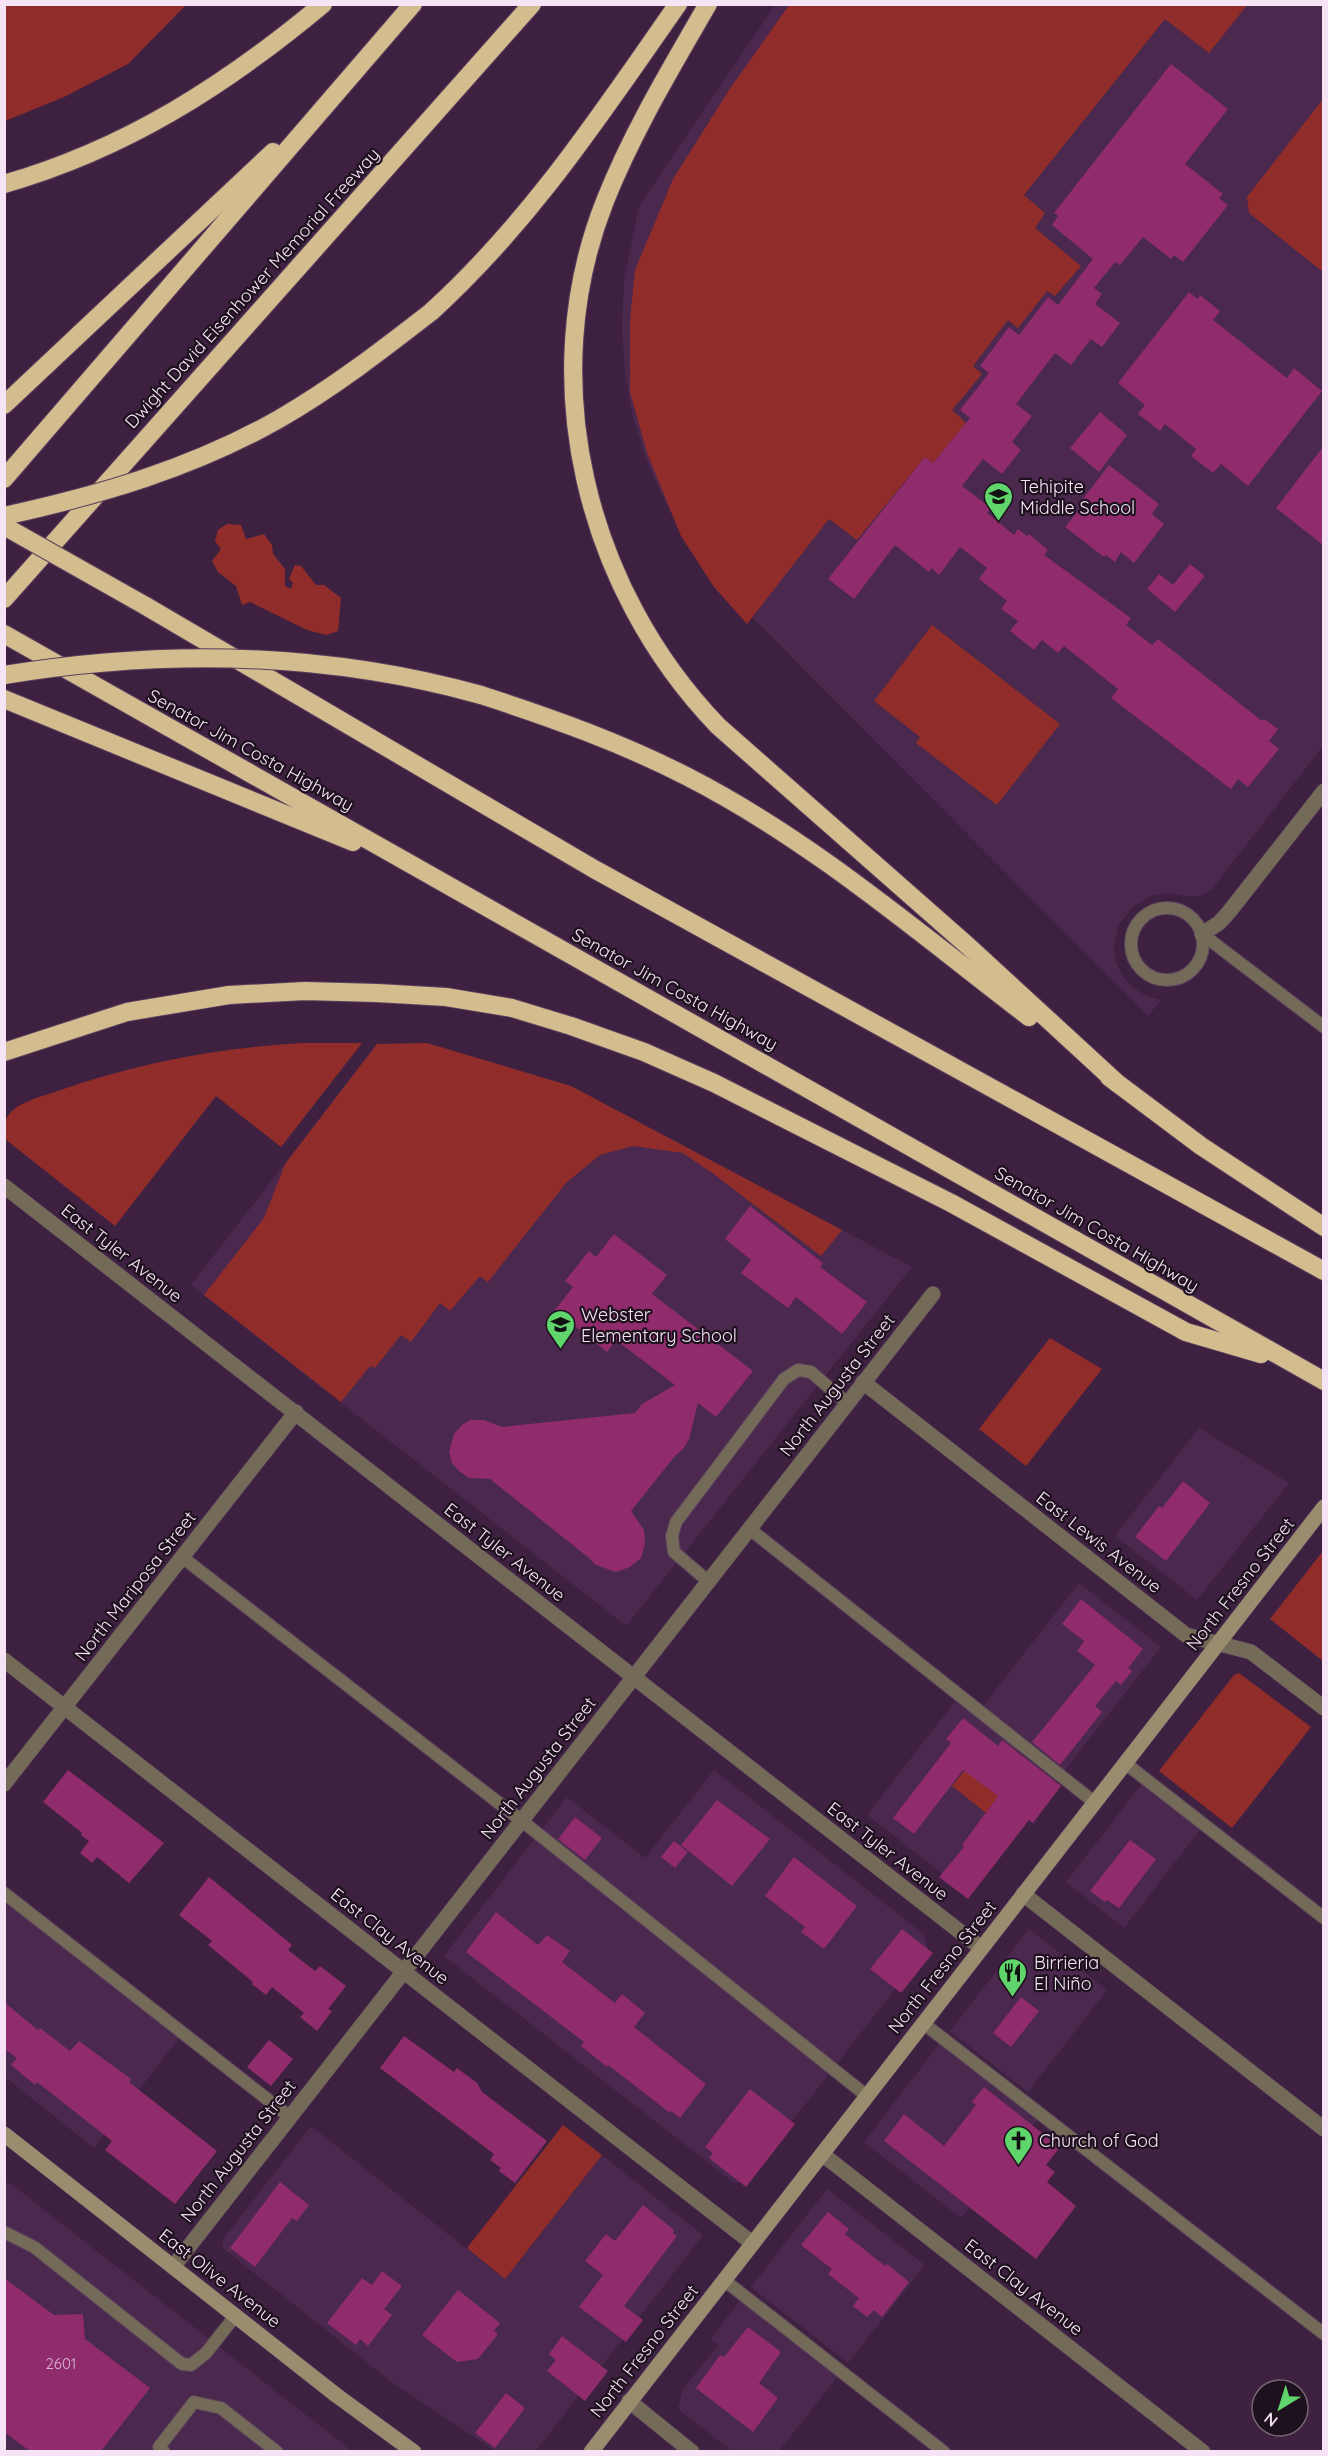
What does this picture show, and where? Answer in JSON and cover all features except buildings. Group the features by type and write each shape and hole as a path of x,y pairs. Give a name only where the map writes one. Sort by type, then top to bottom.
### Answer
{"highway":[{"path":"4,184 75,161 158,122 271,47 322,4"},
{"path":"4,479 413,4"},
{"name":"Dwight David Eisenhower Memorial Freeway","path":"4,599 532,4"},
{"path":"4,516 72,501 150,477 214,451 278,420 378,354 431,312 499,246 561,171 678,4"},
{"path":"708,4 621,165 605,202 579,287 574,334 573,384 577,434 585,482 606,551 632,607 670,671 711,720 968,946 1117,1083"},
{"path":"4,405 344,85"},
{"path":"4,526 144,605 594,869 1323,1271"},
{"name":"Senator Jim Costa Highway","path":"4,634 1323,1381"},
{"path":"4,675 96,663 178,658 281,661 378,672 481,695 602,737 688,777 764,820 861,888 1202,1146 1323,1227"},
{"path":"4,699 424,871"},
{"path":"4,1052 127,1012 229,995 305,991 377,993 446,997 512,1008 644,1052 714,1083 951,1203 1186,1332 1291,1363"}],"main road":[{"name":"North Fresno Street","path":"591,2451 1323,1507"},
{"name":"East Olive Avenue","path":"6,2139 236,2315 336,2395 414,2451"}],"street":[{"path":"1202,934 1219,923 1229,912 1323,791"},
{"name":"East Tyler Avenue","path":"4,1186 981,1948"},
{"name":"North Augusta Street","path":"173,2267 751,1530 933,1294"},
{"name":"East Lewis Avenue","path":"863,1382 1186,1635 1251,1652 1323,1708"},
{"name":"North Mariposa Street","path":"4,1784 296,1412"},
{"name":"East Clay Avenue","path":"4,1660 752,2243"},
{"path":"1023,1894 1323,2129"},
{"name":"East Clay Avenue","path":"822,2154 1203,2451"},
{"path":"629,2402 692,2451"}],"lane":[{"path":"1202,934 1201,957 1195,968 1174,980 1151,977 1134,961 1130,949 1131,937 1142,916 1159,908 1177,909 1188,914 1197,923 1202,934 1323,1027"},
{"path":"709,1582 674,1552 672,1536 676,1522 784,1378 798,1370 811,1372 847,1403"},
{"path":"751,1530 1095,1802"},
{"path":"182,1557 522,1821 867,2096"},
{"path":"1125,1763 1323,1918"},
{"path":"4,1893 290,2116"},
{"path":"923,2023 1323,2334"},
{"path":"4,2232 34,2247 182,2364 190,2365 206,2353 236,2315"},
{"path":"724,2280 944,2451"},
{"path":"164,2451 159,2447 194,2402 221,2408 277,2451"}],"shaded area":[{"path":"5,4 186,5 128,64 64,97 5,121"},
{"name":"Tehipite Middle School","path":"775,5 1323,5 1323,746 1212,889 1203,895 1190,897 1169,893 1151,896 1133,907 1119,924 1114,945 1115,959 1121,974 1132,987 1146,996 1161,1000 1148,1016 734,599 686,539 665,502 646,459 632,414 625,374 622,330 624,279 639,206"},
{"path":"789,5 1247,5 1209,53 1165,19 1024,195 1045,213 1035,228 1081,266 1055,296 1047,291 1018,328 1008,320 973,366 982,374 952,410 966,423 933,463 925,457 857,540 829,519 747,624 714,587 681,536 647,453 630,392 630,320 635,270 673,179 729,90"},
{"path":"1323,99 1323,272 1249,213 1247,197"},
{"path":"227,524 241,525 246,539 264,534 272,545 273,554 285,569 285,586 291,589 293,583 289,579 295,565 301,566 316,585 324,585 341,598 338,631 326,635 307,630 250,602 242,605 236,586 218,572 212,561 221,549 215,541 218,530"},
{"path":"932,625 1060,724 997,805 916,743 920,737 874,701"},
{"path":"362,1043 281,1147 216,1096 115,1226 5,1139 6,1120 17,1107 33,1099 85,1082 177,1058 270,1045"},
{"name":"Webster Elementary School","path":"427,1043 571,1086 912,1267 626,1626 191,1285 377,1044"},
{"path":"427,1043 571,1086 842,1230 821,1256 683,1153 633,1146 600,1155 566,1183 488,1282 480,1276 450,1311 440,1303 411,1342 401,1335 375,1368 370,1366 341,1402 204,1295 264,1218 285,1164 377,1044"},
{"path":"1050,1338 1102,1369 1026,1466 979,1429"},
{"path":"1199,1428 1289,1483 1197,1600 1115,1536"},
{"path":"1323,1551 1323,1661 1270,1619"},
{"path":"1079,1583 1161,1647 1029,1816 967,1767 952,1786 1014,1835 969,1894 867,1815 963,1691 983,1706"},
{"path":"1239,1673 1311,1727 1232,1828 1159,1771 1234,1675"},
{"path":"967,1767 1029,1816 1014,1835 952,1786"},
{"path":"714,1770 925,1935 927,1948 745,2182 734,2183 444,1956 567,1797 645,1858"},
{"path":"1145,1780 1203,1826 1124,1928 1066,1882"},
{"path":"4,1886 186,2029 94,2148 5,2077"},
{"path":"1029,1929 1107,1990 1028,2092 950,2031"},
{"path":"940,2043 1038,2119 961,2218 864,2142"},
{"path":"563,2125 602,2155 505,2279 467,2248"},
{"path":"311,2126 505,2279 602,2155 703,2235 535,2452 495,2451 393,2383 225,2250 222,2245 223,2239"},
{"path":"4,2183 10,2183 352,2451 5,2451"},
{"path":"827,2189 925,2265 848,2363 751,2287"},
{"path":"741,2300 838,2376 779,2451 732,2451 678,2409 683,2389 718,2345 710,2339"}],"place":[{"name":"Tehipite Middle School","path":"999,522"},
{"name":"Webster Elementary School","path":"560,1350"},
{"name":"Birrieria El Niño","path":"1013,1998"},
{"name":"Church of God","path":"1018,2166"}]}
